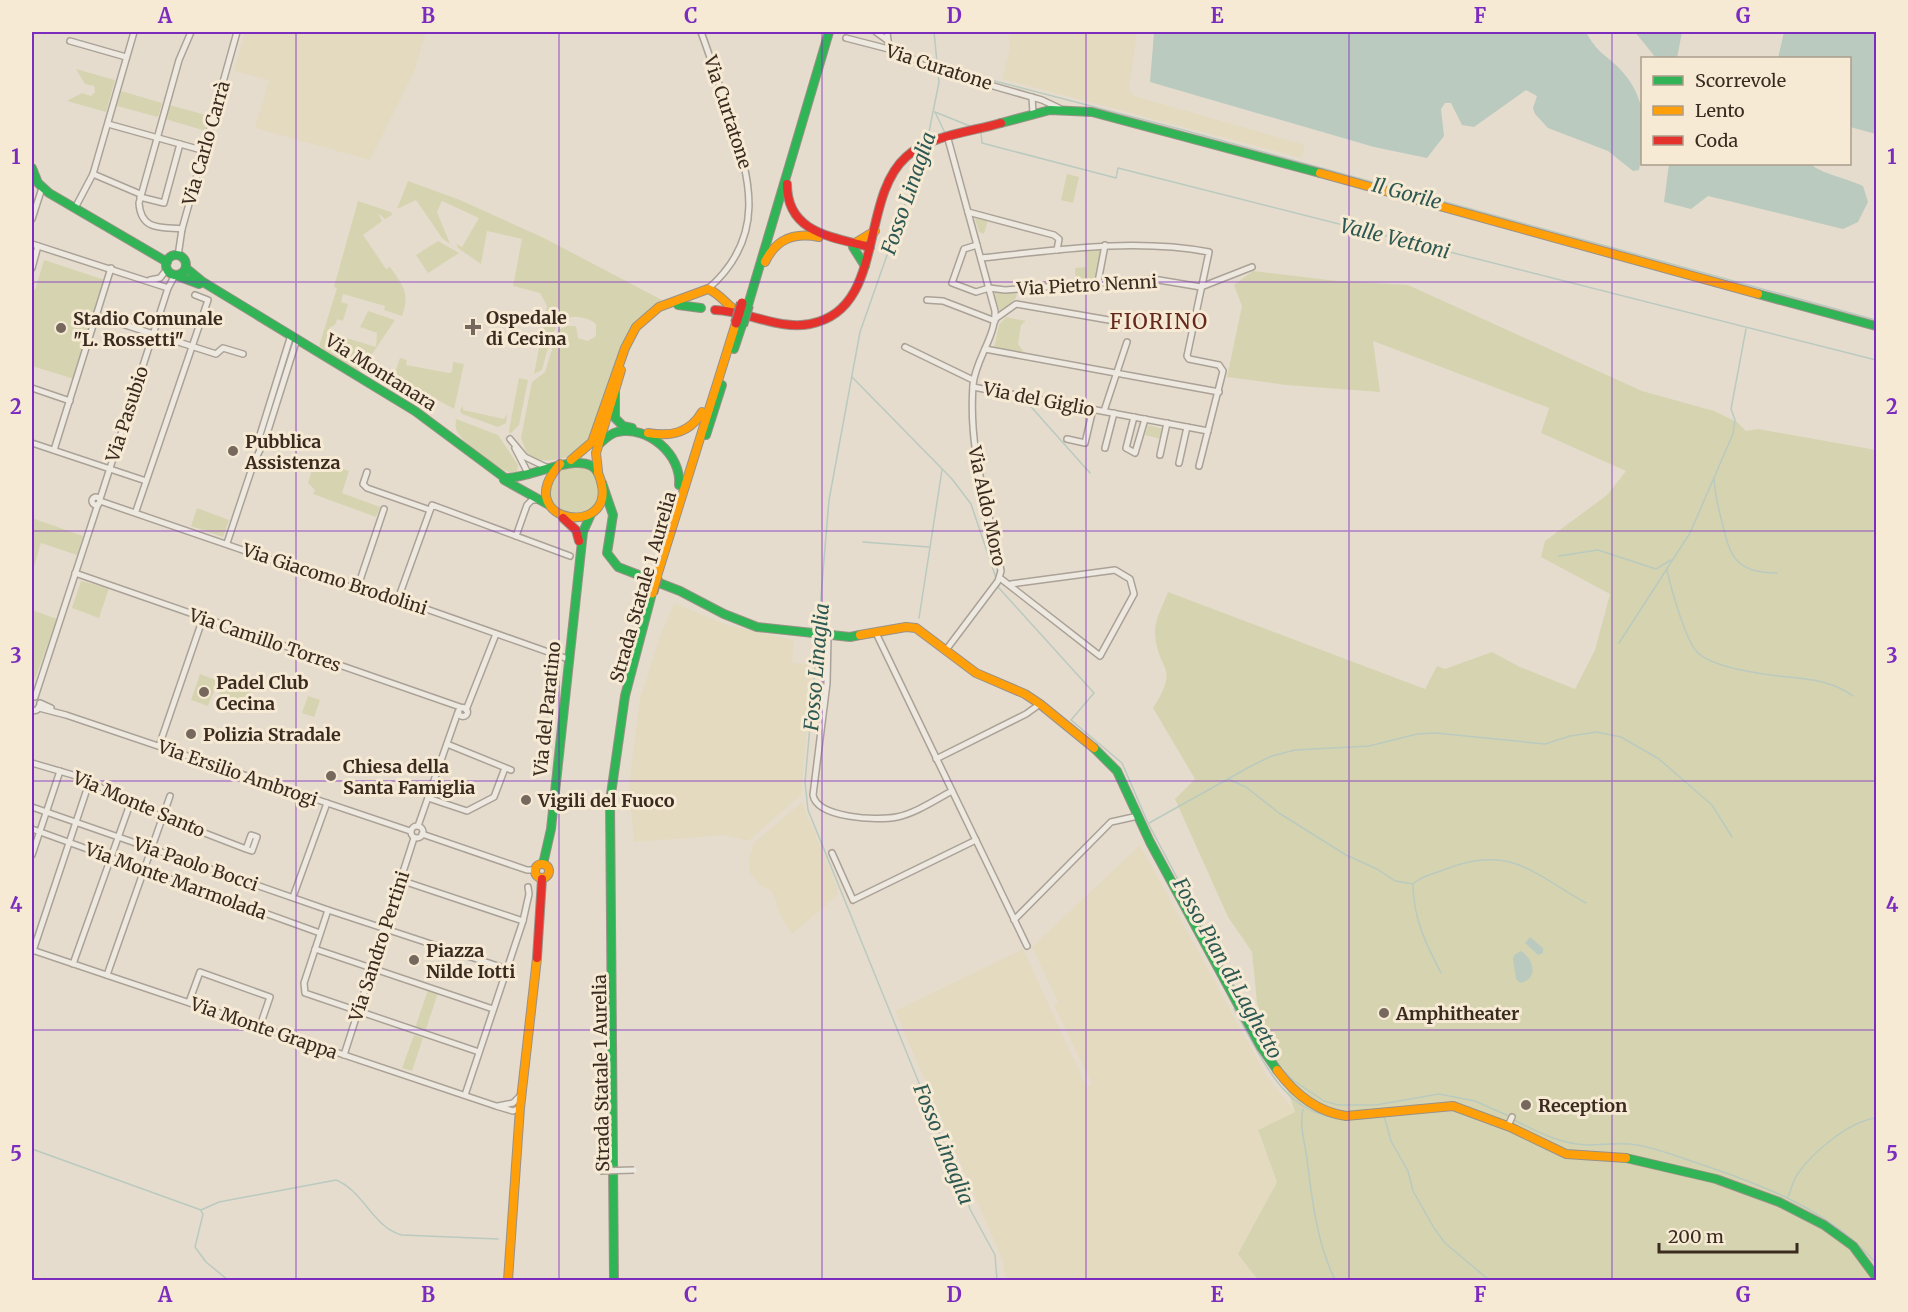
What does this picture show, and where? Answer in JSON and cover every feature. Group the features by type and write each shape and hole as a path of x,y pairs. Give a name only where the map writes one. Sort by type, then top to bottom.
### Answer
{"main road":[{"name":"Strada Statale 1 Aurelia","path":"614,1281 610,801 613,761 624,688 739,324 742,307 823,32"},
{"name":"Strada Statale 1 Aurelia","path":"742,307 758,271 829,32"},
{"path":"494,470 509,479 549,469 579,456 592,442 625,348 636,327 659,307 704,292 716,292 720,299 789,326 819,321 833,314 850,299 856,290 890,178 904,159 919,149 948,139 1033,113 1059,108 1092,111 1876,326"},
{"path":"789,162 792,167 786,192 796,217 813,231 869,250"},
{"path":"32,168 42,188"},
{"name":"Via Montanara","path":"42,188 170,268 237,307 246,308"},
{"path":"758,271 776,244 792,236 813,236 854,245 875,231"},
{"path":"854,245 864,266"},
{"path":"173,256 178,256 186,262 183,273 170,268 173,256"},
{"name":"Via Montanara","path":"186,268 246,308 442,429 521,490 549,505"},
{"path":"701,308 698,299 704,292"},
{"path":"715,310 720,299"},
{"path":"742,307 707,311 701,308 675,305 658,312 643,324 631,342 595,461 613,514 606,550 610,560 618,567 687,594 741,622 766,629 822,636 855,637 911,627 926,633 976,673 1018,691 1040,704 1114,765 1138,816 1262,1047 1295,1091 1317,1107 1338,1116 1444,1105 1510,1121 1566,1154 1632,1158 1664,1164 1779,1202 1842,1237 1859,1252 1876,1277"},
{"name":"Strada Statale 1 Aurelia","path":"660,577 676,511 708,406 739,324"},
{"path":"615,391 613,409 619,423 659,435 685,430 708,406"},
{"path":"598,446 608,436 621,431 654,440 667,448 680,473 674,503 676,511"},
{"path":"575,557 579,535 549,505 545,488 547,479 564,463 590,465 598,473"},
{"path":"594,510 603,491 602,483"},
{"path":"562,517 572,519 604,508 613,514"},
{"name":"Via del Paratino","path":"543,864 551,829 568,659 575,557 583,532 594,510"},
{"name":"Strada Statale 1 Aurelia","path":"620,1281 615,803 630,689 654,594"},
{"path":"508,1281 520,1108 536,967 542,879 550,872 543,864 538,865 535,870 536,876 542,879"}],"street":[{"path":"75,208 93,174 134,32"},
{"path":"182,229 159,229 151,226 142,216 140,196 179,60 191,32"},
{"name":"Via Carlo Carrà","path":"178,256 182,229 206,151 237,32"},
{"name":"Via Curtatone","path":"701,32 742,152 750,192 747,221 735,258 704,292"},
{"path":"876,32 887,40"},
{"path":"887,32 889,49"},
{"name":"Via Curatone","path":"846,38 909,55 930,67 1032,96 1059,108"},
{"path":"70,41 126,57"},
{"path":"1032,96 1033,113"},
{"path":"108,124 206,151"},
{"path":"948,139 989,288 995,320"},
{"path":"93,174 140,196 164,203 180,144"},
{"path":"32,219 42,188"},
{"path":"968,212 1054,235 1059,239 1057,250"},
{"path":"32,244 168,288"},
{"path":"981,258 1105,245 1155,244 1209,252 1187,358 1222,368 1219,392 1199,466"},
{"name":"Via Pietro Nenni","path":"977,245 964,249 952,283 976,292 989,288 1005,290 1153,279 1201,287"},
{"path":"1098,282 1105,245"},
{"path":"32,268 38,246"},
{"path":"1201,287 1252,267"},
{"path":"54,450 111,268"},
{"path":"148,280 160,278 170,268"},
{"name":"Via Pasubio","path":"33,697 168,288 170,268"},
{"path":"136,511 208,300 195,295"},
{"path":"927,300 949,303 995,320"},
{"path":"995,320 1016,304 1124,323"},
{"path":"97,316 216,354 223,348 243,354"},
{"name":"Via Aldo Moro","path":"946,650 1000,578 1000,566 974,457 973,384 995,320"},
{"path":"227,543 260,446 265,440 294,337"},
{"path":"1104,411 1126,342"},
{"name":"Via del Giglio","path":"905,348 973,384 1208,431"},
{"path":"985,349 1115,375 1219,392"},
{"path":"32,388 70,401"},
{"path":"1067,439 1085,443 1093,409"},
{"path":"1105,448 1114,413"},
{"path":"1134,417 1126,448 1135,453 1145,419"},
{"path":"1160,455 1167,423"},
{"path":"1179,463 1187,427"},
{"path":"529,475 510,439 532,463 549,469"},
{"path":"32,442 146,481"},
{"path":"367,472 363,484 367,488 575,557"},
{"path":"521,490 527,505"},
{"path":"516,536 527,505 532,500 537,500"},
{"name":"Via Giacomo Brodolini","path":"97,501 136,511 357,589 398,599 568,659"},
{"path":"398,599 431,508"},
{"path":"357,589 384,509"},
{"path":"1000,578 1011,584 1100,656 1134,594 1130,579 1115,570 1011,584"},
{"name":"Via Camillo Torres","path":"75,573 461,710"},
{"path":"159,746 203,618"},
{"path":"876,633 1027,946"},
{"path":"496,634 452,729 418,826 411,831 414,838 422,834 527,870 535,870"},
{"path":"822,636 828,649 827,683 813,795 816,805 822,809 856,817 897,817 952,791"},
{"path":"32,711 40,706 33,697"},
{"path":"936,759 1026,714 1040,704"},
{"name":"Via Ersilio Ambrogi","path":"40,706 411,831"},
{"path":"447,744 512,771"},
{"name":"Via Monte Santo","path":"32,763 90,780 130,804 246,849"},
{"path":"428,798 467,811 494,797 505,768"},
{"path":"32,855 60,771"},
{"path":"32,951 90,780"},
{"path":"107,975 171,796"},
{"path":"293,897 327,803"},
{"path":"74,964 109,857 130,804"},
{"name":"Via Paolo Bocci","path":"32,807 328,910 507,969"},
{"path":"1014,920 1111,822 1138,816"},
{"path":"418,826 422,834"},
{"name":"Via Monte Marmolada","path":"32,829 320,933"},
{"name":"Via Sandro Pertini","path":"344,1055 414,838"},
{"path":"832,853 853,900 976,840"},
{"path":"400,880 523,921"},
{"path":"465,1095 523,921 529,894 528,887"},
{"path":"328,910 304,983 305,993 479,1052"},
{"path":"315,949 493,1009"},
{"name":"Via Monte Grappa","path":"32,951 496,1106 520,1108"},
{"path":"189,1002 200,972 270,997 260,1026"},
{"path":"507,1107 522,1094"},
{"name":"Via Monte Grappa","path":"507,1107 516,1116 519,1124"},
{"path":"600,1171 634,1170"}],"shaded area":[{"path":"245,32 426,32 414,72 370,160 255,128 269,80 234,71"},
{"path":"1008,32 1137,32 1129,89 1134,96 1305,145 1301,158 1002,79 1010,48"},
{"path":"1586,32 1597,48 1627,77 1640,102 1639,170 1633,171 1608,151 1548,128 1535,114 1533,108 1537,96 1526,90 1474,127 1462,125 1451,103 1445,103 1441,109 1444,136 1427,158 1374,147 1150,82 1154,33"},
{"path":"1635,32 1682,32 1677,57 1655,57"},
{"path":"1784,32 1876,32 1876,134 1851,127 1851,57 1778,57"},
{"path":"76,69 115,80 106,112 67,101 82,93 91,96 95,92 94,86 85,84"},
{"path":"121,91 162,103 158,117 117,106"},
{"path":"169,105 210,116 206,131 165,119"},
{"path":"1669,165 1812,165 1863,186 1868,202 1858,222 1843,229 1708,196 1691,209 1664,202"},
{"path":"1067,174 1079,177 1073,203 1061,200"},
{"path":"408,181 460,200 544,238 662,300 628,333 590,441 577,452 561,459 536,459 528,456 521,438 532,382 545,372 558,330 567,326 576,326 578,338 588,341 596,336 596,324 577,317 562,321 552,335 542,370 534,374 547,306 540,293 513,286 522,239 487,231 481,264 458,248 456,244 462,247 479,218 442,201 437,212 450,244 442,238 416,200 397,209"},
{"path":"358,201 391,212 392,215 385,219 378,213 382,221 363,235 386,269 390,267 395,274 402,285 405,296 402,316 384,310 385,306 343,294 341,302 348,304 343,321 337,319 335,325 329,328 330,333 376,347 377,333 360,327 368,311 395,320 360,372 319,346 337,288 334,287"},
{"path":"974,216 988,220 984,234 979,232"},
{"path":"438,241 459,253 428,273 416,255"},
{"path":"1102,249 1096,279 1076,280 1075,268 1087,267 1085,250"},
{"name":"Stadio Comunale \"L. Rossetti\"","path":"44,260 105,280 74,379 32,366 32,290 35,290"},
{"path":"1253,271 1337,281 1408,285 1642,391 1714,411 1737,422 1746,431 1758,429 1876,450 1876,1280 1258,1280 1238,1254 1277,1182 1258,1130 1295,1112 1257,1003 1252,952 1228,917 1175,799 1195,779 1153,708 1165,683 1165,669 1159,655 1155,628 1168,592 1425,689 1437,666 1445,669 1492,652 1520,667 1575,689 1595,650 1610,594 1541,557 1545,541 1607,495 1626,471 1541,433 1549,408 1373,341 1380,392 1286,385 1227,377 1242,306 1234,285"},
{"path":"1017,292 1016,298 1000,312 994,294"},
{"path":"1006,317 1026,321 1021,325 1018,344 1026,355 994,348 999,325"},
{"path":"400,358 407,360 406,365 449,373 452,372 453,362 464,364 454,409 398,378 395,373"},
{"path":"519,378 528,380 519,425 510,434 509,430"},
{"path":"463,405 463,410 504,419 507,414 506,423 498,427 462,414 460,411"},
{"path":"456,419 498,435 518,465 517,472 506,471 480,455 459,434"},
{"path":"1148,425 1163,429 1161,439 1145,435"},
{"path":"315,460 349,471 342,493 380,507 376,517 313,494 315,490 308,483"},
{"path":"574,464 584,466 592,472 598,480 600,490 598,500 592,508 584,514 574,516 564,514 556,508 550,500 548,490 550,480 556,472 564,466"},
{"path":"197,508 229,520 223,537 191,526"},
{"path":"32,518 83,536 77,555 41,543 32,573"},
{"path":"81,581 109,588 99,618 72,608"},
{"path":"674,603 727,625 794,640 792,663 813,665 801,795 748,841 724,835 634,842 629,785 640,699 660,636"},
{"path":"32,610 57,619 32,687"},
{"name":"Padel Club Cecina","path":"200,674 221,682 219,689 215,688 208,706 191,700"},
{"path":"225,679 251,689 244,706 218,697"},
{"path":"308,696 320,700 314,717 302,713"},
{"path":"802,802 838,889 837,896 792,934 781,917 772,891 761,886 750,873 749,858 754,843"},
{"path":"1140,845 1266,1075 1295,1112 1258,1131 1277,1182 1238,1254 1258,1280 1006,1280 1003,1261 895,1011 1023,949 1087,1088 1092,1084 1054,1006 1058,1002 1032,947"},
{"path":"1530,937 1543,948 1543,953 1538,955 1525,943"},
{"path":"1521,951 1529,959 1532,973 1526,981 1520,983 1516,979 1513,960 1514,955"},
{"path":"428,990 438,993 425,1032 415,1028"},
{"path":"414,1035 423,1038 412,1071 402,1068"}],"waterway":[{"name":"Fosso Linaglia","path":"927,142 939,82 934,32"},
{"name":"Il Gorile","path":"937,66 1187,131 1876,320"},
{"name":"Valle Vettoni","path":"935,112 975,128"},
{"path":"935,112 946,135"},
{"name":"Valle Vettoni","path":"981,133 982,143 1116,178 1118,168 1876,360"},
{"name":"Fosso Linaglia","path":"818,632 829,500 860,332 924,150"},
{"path":"1619,643 1690,533 1733,434 1735,420 1731,409 1746,329"},
{"name":"Fosso Pian di Laghetto","path":"852,377 952,479 971,504 996,578"},
{"path":"1025,400 1090,473"},
{"path":"919,618 942,470"},
{"path":"1714,479 1719,511 1732,554 1744,566 1753,570 1777,573"},
{"path":"863,542 929,547"},
{"path":"1559,556 1598,550 1656,569 1671,560"},
{"path":"1667,570 1683,625 1692,645 1704,658 1740,670 1822,682 1838,687 1853,696"},
{"name":"Fosso Pian di Laghetto","path":"998,587 1094,693 1071,720 1122,763 1148,823 1265,1043 1281,1068 1294,1081 1324,1101 1338,1105 1376,1105 1439,1094 1475,1101 1511,1117"},
{"name":"Fosso Linaglia","path":"818,636 805,782 808,810 971,1211 995,1255 997,1280"},
{"path":"1149,823 1253,765 1272,756 1295,750 1369,746 1417,734 1436,733 1545,744 1570,736 1597,732 1621,737 1659,759 1712,805 1732,837"},
{"path":"1228,779 1246,787 1279,813 1346,855 1377,869 1395,881 1413,884 1425,877 1468,862 1504,861 1535,872 1586,903"},
{"path":"1413,884 1418,919 1441,973"},
{"path":"1235,1008 1274,1078 1289,1095 1306,1108 1327,1116 1352,1119 1384,1116 1391,1141 1408,1171 1413,1191 1434,1228 1445,1243 1489,1280"},
{"path":"1303,1109 1302,1128 1316,1221 1335,1280"},
{"path":"1788,1197 1797,1175 1832,1139 1855,1125 1876,1118"},
{"name":"Fosso Pian di Laghetto","path":"1514,1120 1549,1137 1568,1142 1587,1145 1637,1145 1751,1182 1818,1215 1839,1229 1876,1263"},
{"path":"32,1149 201,1210 219,1202 336,1180 354,1192 383,1225 402,1235 498,1239"},
{"path":"201,1211 203,1214 195,1247 206,1262 228,1280"}],"traffic: fast":[{"path":"748,305 829,32"},
{"path":"1001,123 1050,110 1092,112 1320,173"},
{"path":"32,168 38,183 49,193 167,262"},
{"path":"853,247 865,266"},
{"path":"176,255 183,258 186,265 183,272 176,275 169,272 166,265 169,258 176,255"},
{"path":"186,268 203,282 415,411 505,478 582,463 592,466 598,473"},
{"path":"175,275 199,284"},
{"path":"1758,294 1876,326"},
{"path":"678,305 701,308"},
{"path":"742,325 748,305"},
{"path":"734,349 742,325"},
{"path":"706,435 722,385"},
{"path":"615,391 615,418 623,426 632,428"},
{"path":"598,445 617,432 629,431 651,438 669,453 675,463 679,485"},
{"path":"504,480 549,505"},
{"path":"602,483 613,515 607,553 618,567 680,591 724,614 757,627 850,637 860,635"},
{"path":"543,864 551,829 583,532 591,514"},
{"path":"614,1280 610,801 625,696 652,593"},
{"path":"1094,748 1117,771 1150,842 1261,1047 1277,1070"},
{"path":"1626,1158 1716,1179 1779,1202 1824,1225 1853,1246 1876,1277"}],"traffic: slow":[{"path":"1320,173 1758,294"},
{"path":"855,243 875,231"},
{"path":"765,262 769,254 787,239 802,236 819,237"},
{"path":"571,460 592,442 625,348 636,327 659,307 708,289 736,311"},
{"path":"657,576 736,323"},
{"path":"598,471 596,453 621,370"},
{"path":"648,433 679,432 692,425 702,412"},
{"path":"560,464 547,485 547,501 556,512 570,517 584,516 597,509 602,495 598,473"},
{"path":"652,593 657,576"},
{"path":"860,635 906,627 916,628 976,673 1025,694 1040,704 1094,748"},
{"path":"539,864 545,864 549,871 545,878 539,878 535,874 535,868 539,864"},
{"path":"508,1280 520,1108 537,958"},
{"path":"1277,1070 1299,1094 1316,1106 1335,1114 1346,1116 1453,1106 1510,1127 1566,1154 1626,1158"}],"traffic: jam":[{"path":"715,310 798,325 810,324 834,315 850,298 861,276 882,199 891,176 906,157 939,139 1001,123"},
{"path":"787,184 789,200 803,223 827,236 870,247"},
{"path":"736,323 742,303"},
{"path":"563,518 576,530 579,541"},
{"path":"537,958 542,879"}],"place":[{"name":"Ospedale di Cecina","path":"473,327"},
{"name":"Stadio Comunale \"L. Rossetti\"","path":"61,328"},
{"name":"Pubblica Assistenza","path":"233,451"},
{"name":"Padel Club Cecina","path":"204,692"},
{"name":"Polizia Stradale","path":"191,734"},
{"name":"Chiesa della Santa Famiglia","path":"331,776"},
{"name":"Vigili del Fuoco","path":"526,800"},
{"name":"Piazza Nilde Iotti","path":"414,960"},
{"name":"Amphitheater","path":"1384,1013"},
{"name":"Reception","path":"1526,1105"}],"district":[{"name":"FIORINO","path":"1159,321"}]}
